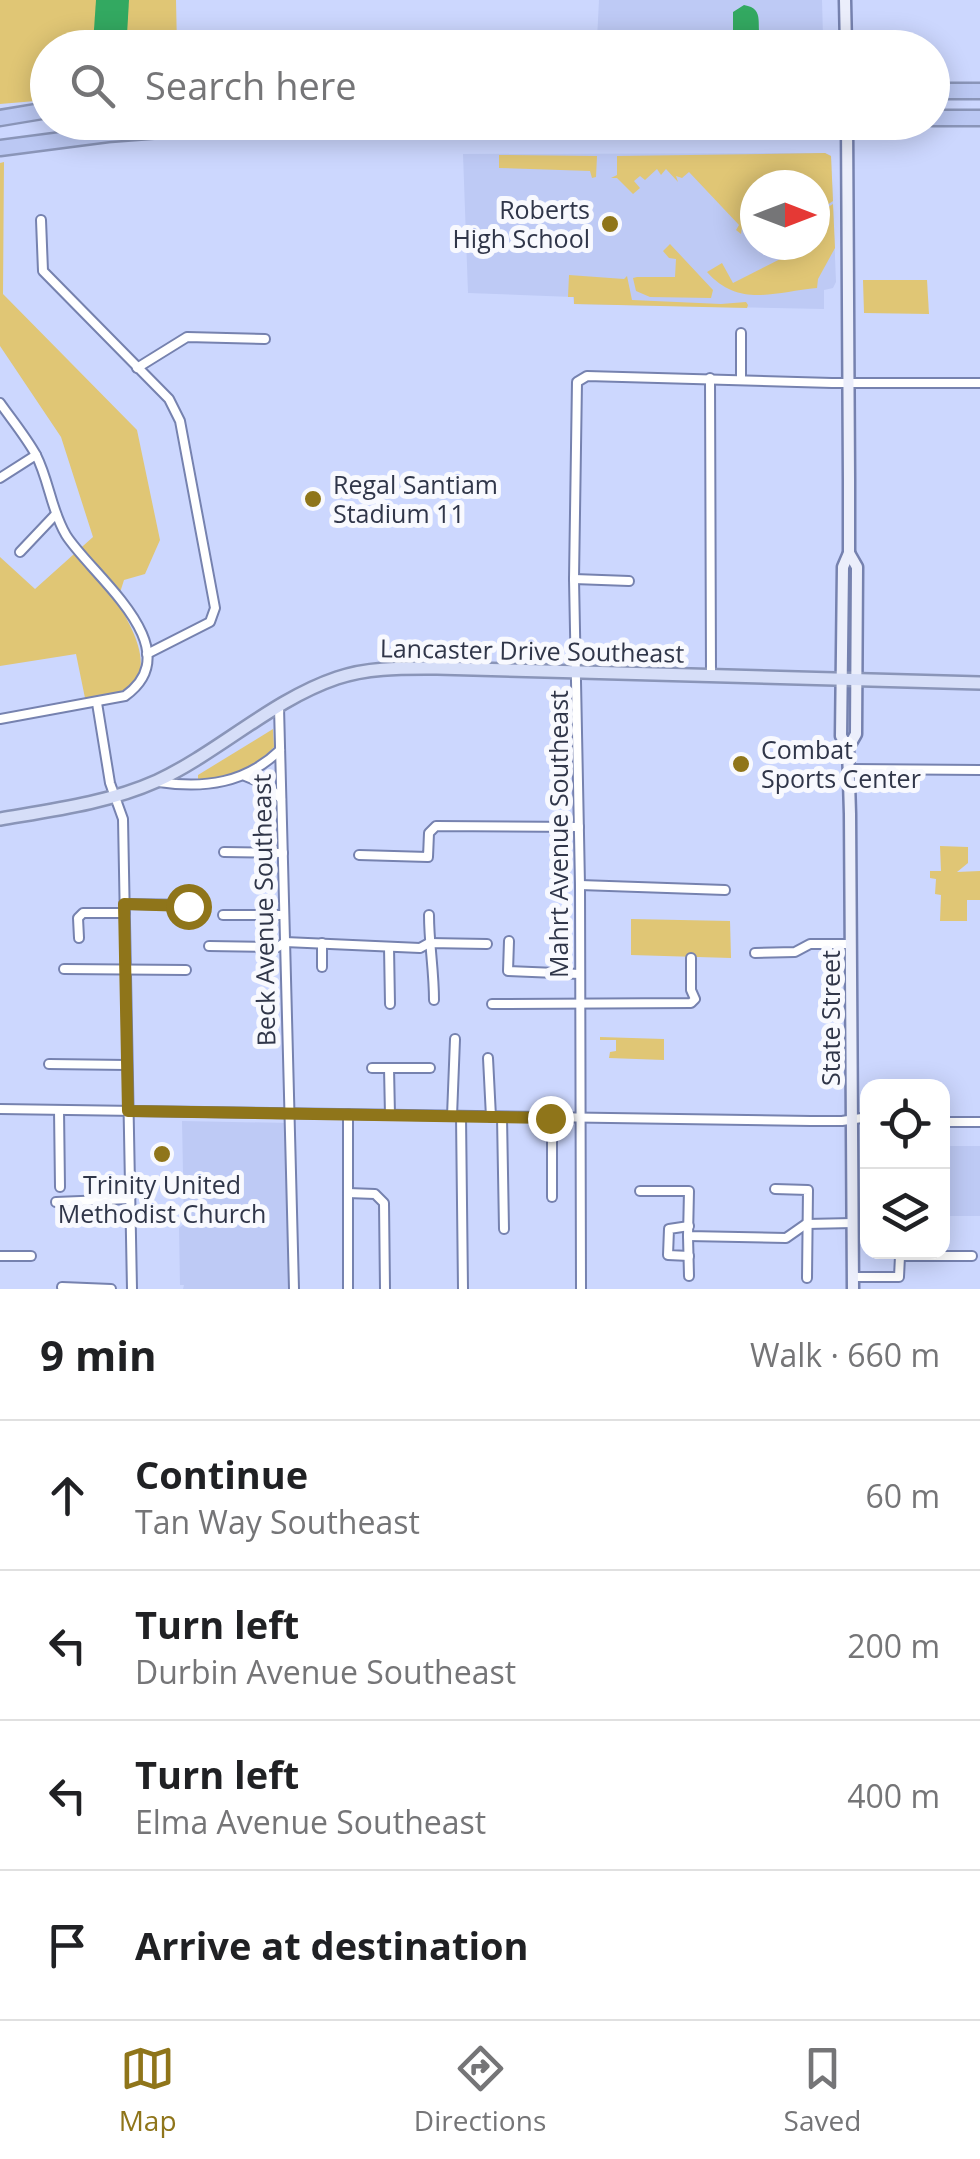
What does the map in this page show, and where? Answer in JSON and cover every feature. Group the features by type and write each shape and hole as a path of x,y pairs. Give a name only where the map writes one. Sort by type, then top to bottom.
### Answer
{"highway":[{"path":"950,91 980,91"},
{"path":"0,116 30,112"},
{"path":"950,118 980,118"},
{"path":"0,148 63,140"}],"main road":[{"path":"845,0 846,30"},
{"name":"State Street","path":"847,140 848,553 843,567 841,736 848,748 849,769 853,1283"},
{"name":"State Street","path":"848,553 856,566 856,734 848,748"},
{"name":"Lancaster Drive Southeast","path":"0,818 115,796 155,782 326,682 368,671 421,668 980,683"}],"street":[{"path":"41,220 43,271 169,399 180,420 215,599 210,622 147,654"},
{"path":"741,332 741,379"},
{"path":"138,368 187,337 265,339"},
{"name":"Mahrt Avenue Southeast","path":"581,1289 575,388 578,380 588,376 710,378"},
{"path":"711,676 710,378 980,383"},
{"path":"0,403 36,455 66,535 132,612 147,654 144,671 133,690 116,699 0,719"},
{"path":"0,478 36,455"},
{"path":"20,552 56,514"},
{"path":"574,580 630,581"},
{"path":"97,703 110,783 123,819 132,1289"},
{"name":"Beck Avenue Southeast","path":"279,707 294,1289"},
{"path":"155,782 192,787 246,776 280,750"},
{"path":"849,769 980,770"},
{"path":"246,776 267,785 281,799"},
{"path":"358,855 428,857 431,828 579,826"},
{"path":"224,852 282,853"},
{"path":"580,886 725,890"},
{"path":"79,938 78,918 82,913 193,906"},
{"path":"429,914 434,1000"},
{"path":"224,915 284,915"},
{"path":"510,940 508,971 580,974"},
{"path":"209,946 278,947 284,942 420,948 429,943 487,944"},
{"path":"322,943 322,967"},
{"path":"755,953 795,952 810,944 850,944"},
{"path":"390,947 390,1004"},
{"path":"492,1004 691,1004 691,958"},
{"path":"64,969 186,970"},
{"path":"456,1039 463,1289"},
{"path":"488,1058 491,1117"},
{"path":"49,1064 127,1065"},
{"path":"372,1068 430,1068"},
{"path":"389,1068 390,1115"},
{"path":"0,1109 811,1121 860,1118"},
{"path":"59,1110 60,1187"},
{"path":"348,1114 348,1289"},
{"path":"502,1117 504,1228"},
{"path":"552,1118 552,1198"},
{"path":"950,1122 980,1122"},
{"path":"776,1189 808,1190 807,1278"},
{"path":"640,1191 689,1192 689,1276"},
{"path":"348,1193 375,1194 384,1203 385,1289"},
{"path":"56,1202 130,1200"},
{"path":"688,1236 786,1238 806,1224 852,1222"},
{"path":"688,1226 671,1227 668,1242 668,1255 688,1256"},
{"path":"0,1256 31,1256"},
{"path":"853,1283 898,1277 900,1256 972,1256"},
{"path":"62,1288 111,1289"}],"shaded area":[{"path":"0,0 176,0 177,30 30,30 30,101 0,104"},
{"path":"96,0 129,0 127,30 94,30"},
{"path":"599,0 822,0 823,30 598,30"},
{"path":"744,5 751,7 758,15 759,30 733,30 733,12"},
{"path":"825,153 831,156 833,201 830,203 830,170 740,170 740,233 736,230 739,225 689,172 682,178 676,176 678,182 666,169 661,175 657,169 645,180 640,176 634,181 640,188 633,194 617,178 611,178 617,175 617,156"},
{"name":"Roberts High School","path":"463,154 831,156 836,282 833,288 824,290 824,309 574,304 573,297 468,293"},
{"path":"499,155 597,156 596,177 592,178 590,171 499,168"},
{"path":"4,162 3,294 137,430 160,540 145,574 124,580 117,602 130,625 141,664 131,686 109,695 85,698 76,654 0,666 0,557 35,589 93,537 61,437 0,346 0,163"},
{"path":"833,204 835,248 830,257"},
{"path":"670,244 713,290 711,298 650,297 636,291 633,278 675,277 676,259 663,251"},
{"path":"778,260 828,260 817,288 772,294 732,290 707,272 722,263 733,283"},
{"path":"569,275 624,279 627,276 632,300 748,305 747,308 574,304 574,297 568,297"},
{"path":"863,280 927,280 929,314 864,313"},
{"path":"273,729 274,747 249,767 219,779 198,779 198,775"},
{"path":"940,846 968,847 968,863 957,872 980,871 980,900 967,900 967,921 940,921 941,895 935,894 936,879 930,878 930,871 941,871"},
{"path":"631,919 730,921 731,958 631,955"},
{"path":"600,1037 664,1039 664,1060 609,1058 610,1052 616,1051 616,1040"},
{"path":"182,1121 288,1123 291,1289 183,1289 184,1285 180,1285 179,1228 184,1224"},
{"path":"950,1146 980,1146 980,1216 950,1216"}],"place":[{"name":"Roberts High School","path":"610,224"},
{"name":"Regal Santiam Stadium 11","path":"313,499"},
{"name":"Combat Sports Center","path":"741,764"},
{"name":"Trinity United Methodist Church","path":"162,1154"}],"route":[{"path":"188,906 124,904 128,1111 550,1118"}]}
